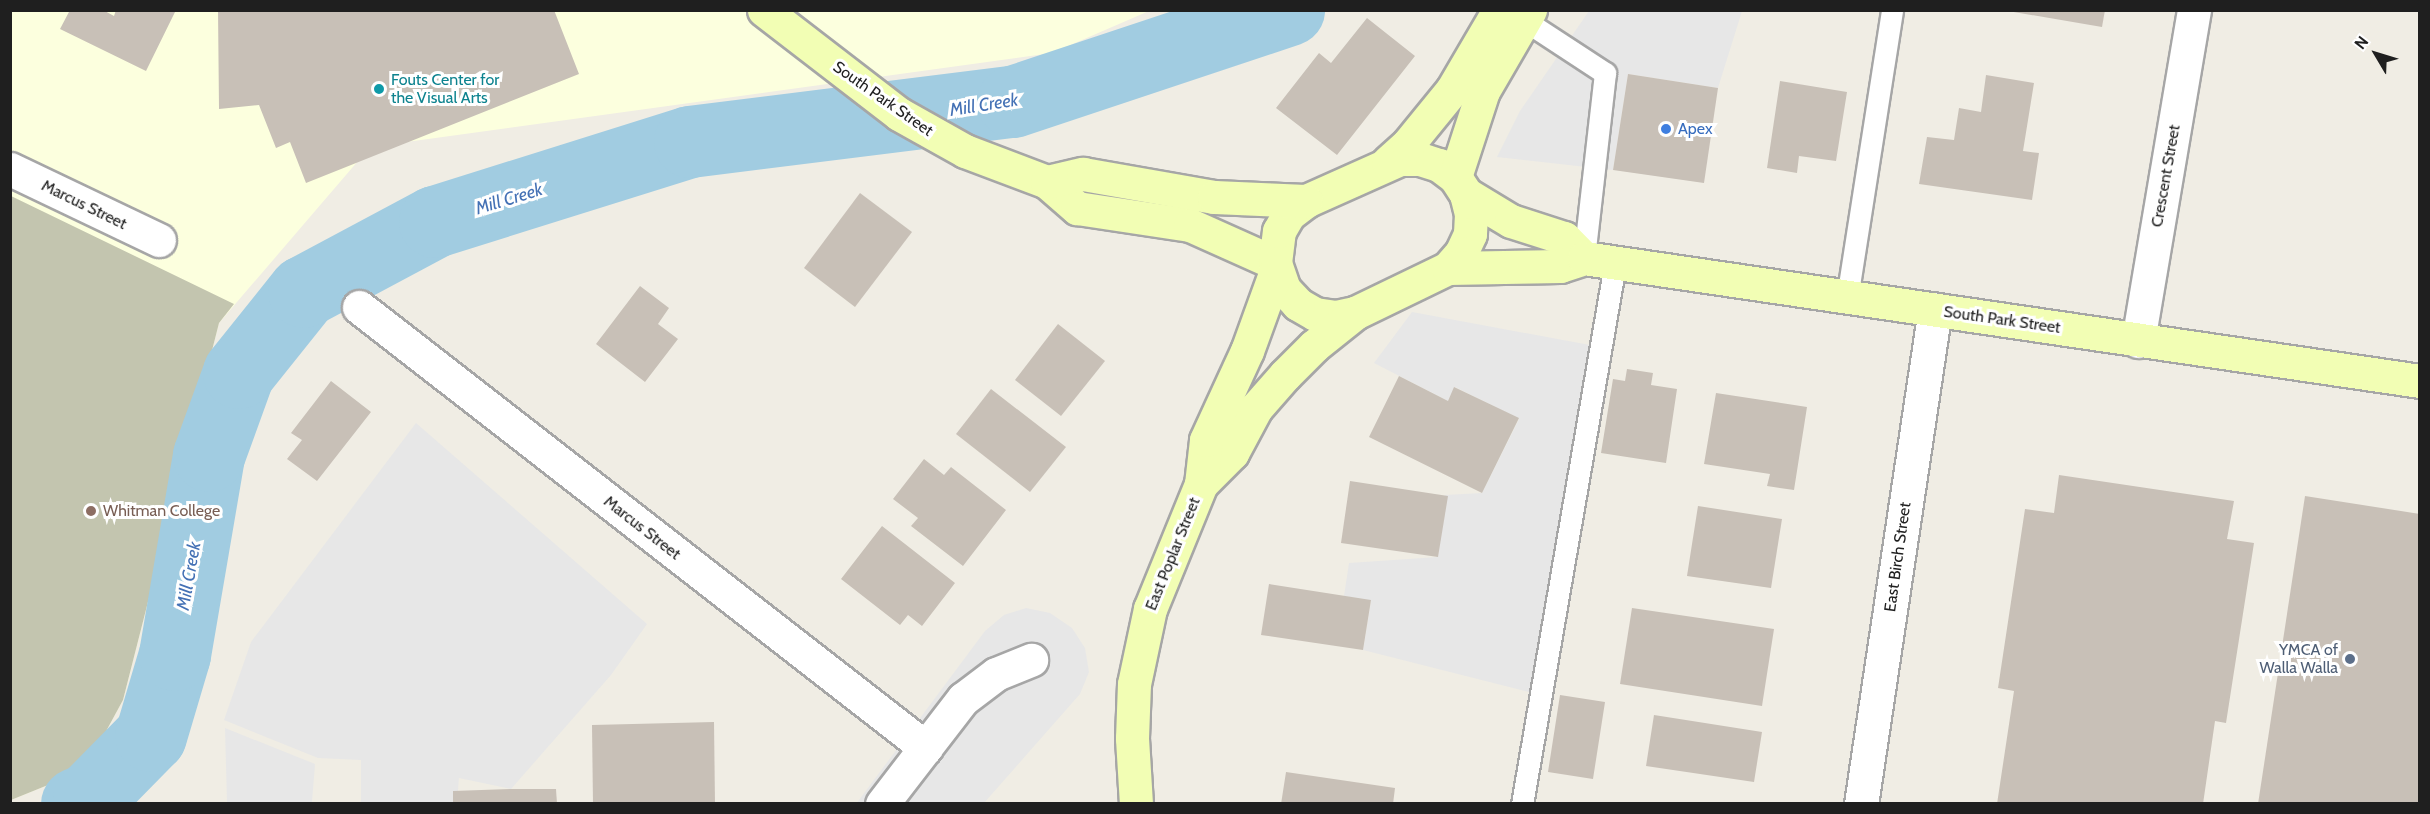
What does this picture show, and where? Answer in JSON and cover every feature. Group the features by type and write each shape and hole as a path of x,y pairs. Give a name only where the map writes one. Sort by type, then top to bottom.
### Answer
{"main road":[{"path":"1518,14 1483,91 1460,186 1471,213 1470,234 1461,253 1448,268 1355,313 1336,317 1315,314 1298,304 1284,289 1275,267 1279,231 1289,214 1306,201 1388,162 1408,144 1518,14"},
{"name":"South Park Street","path":"770,15 899,114 964,151 1047,182 1077,208 1190,225 1275,267"},
{"path":"1388,162 1420,159 1439,165 1460,186 1511,221 1564,238 1600,261"},
{"path":"1047,182 1083,174 1214,197 1306,201"},
{"name":"South Park Street","path":"1448,268 1560,266 1600,261 2420,381"},
{"name":"East Poplar Street","path":"1136,804 1132,738 1134,684 1150,609 1201,484 1206,440 1247,351 1275,267"},
{"name":"East Poplar Street","path":"1201,484 1232,453 1256,408 1285,375 1314,346 1355,313"}],"street":[{"name":"Crescent Street","path":"2138,341 2194,10"},
{"name":"Marcus Street","path":"10,169 159,240"},
{"name":"Marcus Street","path":"359,307 926,748"},
{"name":"East Birch Street","path":"1861,804 1935,310"},
{"path":"882,804 963,699 996,674 1030,660"}],"lane":[{"path":"1847,298 1892,10"},
{"path":"1518,14 1605,73 1600,261 1522,804"}],"shaded area":[{"name":"Whitman College","path":"11,11 1149,11 1052,53 370,147 219,323 123,700 85,770 11,800"},
{"path":"1589,11 1742,11 1718,88 1628,74 1613,170 1497,157 1520,111"},
{"path":"11,196 234,304 219,323 123,700 85,770 11,800"},
{"path":"1412,312 1606,348 1537,694 1363,650 1371,601 1344,596 1349,563 1438,557 1445,495 1482,493 1519,419 1455,387 1448,401 1374,363"},
{"path":"416,423 647,624 611,675 511,789 459,778 457,803 361,803 361,760 318,758 224,720 251,642"},
{"path":"1026,608 1050,613 1072,628 1085,648 1089,672 1080,694 984,803 856,804 985,631 1004,615"},
{"path":"225,728 315,764 312,802 354,803 227,803"}],"building":[{"path":"70,10 103,10 114,16 116,10 176,10 146,71 60,29"},
{"name":"Fouts Center for the Visual Arts","path":"218,10 554,10 579,74 306,183 290,142 276,148 259,105 219,109"},
{"path":"2002,10 2105,10 2102,27"},
{"path":"1367,18 1415,56 1337,155 1276,108 1319,53 1331,63"},
{"name":"Apex","path":"1628,74 1718,88 1704,183 1613,170"},
{"path":"1986,75 2034,83 2023,151 2039,153 2032,200 1919,184 1927,137 1954,140 1959,108 1981,112"},
{"path":"1780,81 1847,92 1836,161 1799,156 1797,173 1767,168"},
{"path":"860,193 912,232 855,307 804,268"},
{"path":"640,286 669,308 658,324 678,339 645,382 596,344"},
{"path":"1058,324 1105,361 1061,416 1015,380"},
{"path":"1627,369 1653,373 1651,385 1677,389 1666,463 1601,453 1613,379 1625,381"},
{"path":"1399,376 1448,401 1454,387 1519,418 1482,493 1369,437"},
{"path":"331,381 371,412 317,481 287,459 302,440 291,433"},
{"path":"991,389 1066,447 1030,492 956,434"},
{"path":"1716,393 1807,407 1794,490 1767,486 1770,474 1704,464"},
{"path":"924,459 944,475 951,467 1006,510 963,566 911,526 918,518 893,499"},
{"path":"2059,475 2234,501 2227,539 2254,543 2226,723 2215,721 2203,804 1997,804 2014,691 1998,688 2025,509 2054,513"},
{"path":"1350,481 1448,496 1438,557 1341,543"},
{"name":"YMCA of Walla Walla","path":"2305,496 2420,514 2420,804 2258,804"},
{"path":"1698,506 1782,519 1771,588 1687,576"},
{"path":"882,526 955,583 922,626 908,615 900,625 841,579"},
{"path":"1269,584 1371,600 1363,650 1261,635"},
{"path":"1632,608 1774,629 1762,706 1620,684"},
{"path":"1560,695 1605,702 1593,779 1548,772"},
{"path":"1654,715 1762,732 1754,782 1646,766"},
{"path":"714,722 715,804 593,804 592,725"},
{"path":"1286,772 1395,788 1393,804 1281,804"},
{"path":"556,789 557,804 453,804 453,791"}],"waterway":[{"name":"Mill Creek","path":"77,804 89,799 151,736 175,655 209,456 239,373 304,292 435,222 690,142 1013,102 1289,10"}],"place":[{"name":"Fouts Center for the Visual Arts","path":"379,89"},
{"name":"Apex","path":"1666,129"},
{"name":"Whitman College","path":"91,511"},
{"name":"YMCA of Walla Walla","path":"2350,659"}]}
